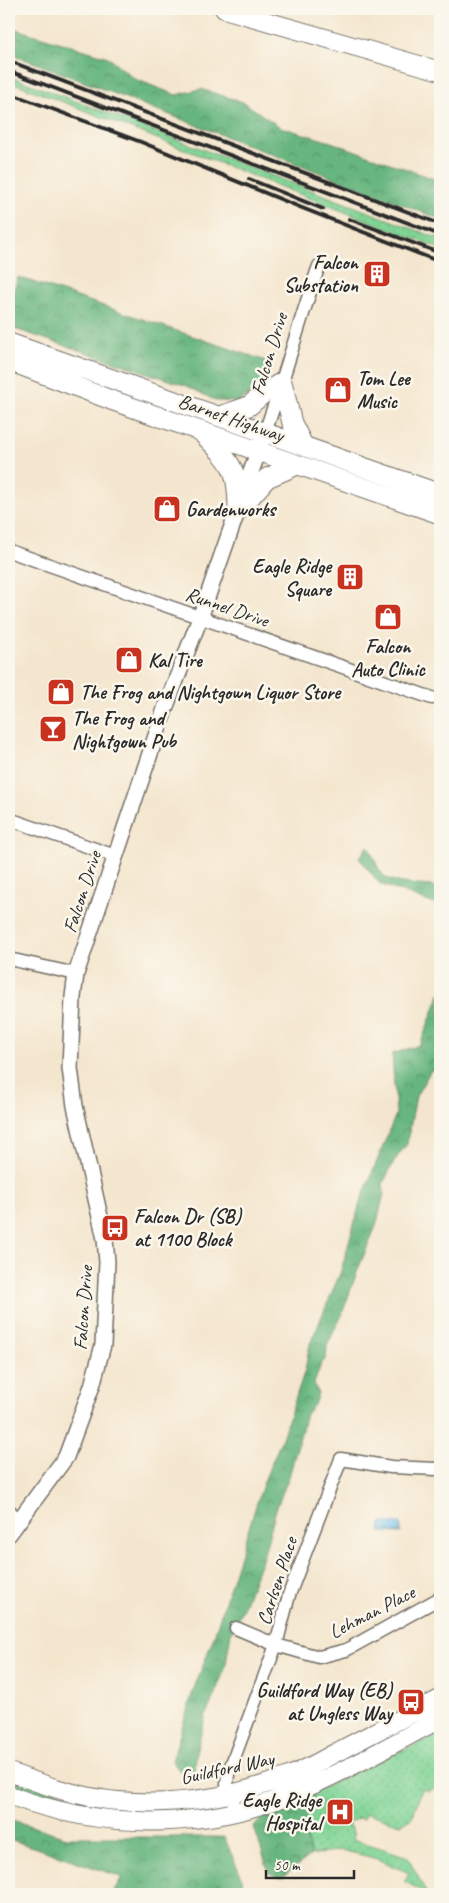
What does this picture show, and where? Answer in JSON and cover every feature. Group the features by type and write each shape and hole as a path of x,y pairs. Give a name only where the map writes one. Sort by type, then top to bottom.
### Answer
{"main road":[{"path":"224,9 440,72"},
{"name":"Barnet Highway","path":"9,343 440,494"},
{"name":"Barnet Highway","path":"9,361 199,431 440,514"},
{"path":"220,416 249,406 264,393 282,382 292,424 303,445"},
{"path":"199,431 232,464 238,485 238,511"},
{"path":"238,511 267,478 297,465"},
{"name":"Guildford Way","path":"9,1772 39,1784 117,1801 170,1802 230,1794 291,1775 440,1699"},
{"name":"Guildford Way","path":"9,1795 34,1805 77,1816 116,1821 164,1822 201,1818 236,1811 294,1793 440,1719"}],"street":[{"name":"Falcon Drive","path":"9,1534 14,1516 66,1457 92,1386 103,1345 107,1262 104,1239 75,1106 70,1068 73,997 76,974 166,706 238,511 319,266"},
{"name":"Runnel Drive","path":"9,551 432,698"},
{"path":"9,819 115,856"},
{"path":"9,959 76,974"},
{"name":"Carlsen Place","path":"236,1811 227,1784 228,1774 276,1645 289,1595 340,1459 391,1467 436,1469 440,1467"},
{"name":"Lehman Place","path":"236,1628 276,1645 319,1657 346,1650 440,1598"}],"green space":[{"path":"9,27 108,57 135,79 176,95 201,89 243,102 280,127 331,142 440,181 440,219 9,53"},
{"path":"9,76 440,239 440,249 9,81"},
{"path":"18,277 272,363 257,389 238,402 216,401 187,386 9,327 9,304"},
{"path":"368,846 379,869 387,878 401,883 440,887 440,906 380,884 359,858"},
{"path":"440,993 440,1070 431,1070 416,1096 407,1144 395,1160 383,1183 384,1194 376,1226 341,1317 327,1346 326,1359 321,1364 314,1384 318,1393 314,1405 306,1414 289,1477 276,1509 264,1554 244,1606 231,1633 225,1669 206,1715 196,1753 195,1771 185,1778 172,1761 193,1691 213,1639 264,1481 281,1441 305,1370 310,1344 341,1271 360,1203 396,1114 392,1054 420,1045"},
{"path":"440,1733 440,1790 438,1786 428,1791 422,1789 412,1818 401,1824 366,1813 364,1819 359,1818 348,1823 354,1835 353,1839 408,1857 427,1894 404,1881 409,1873 378,1859 341,1850 311,1855 306,1836 308,1819 301,1809 306,1795"},
{"path":"9,1779 132,1810 93,1811 9,1789"},
{"path":"306,1795 301,1809 308,1819 306,1836 311,1855 281,1878 269,1873 254,1827 264,1816"},
{"path":"9,1819 66,1837 224,1837 242,1878 244,1894 112,1894 122,1877 9,1839"}],"water":[{"path":"381,1523 401,1523 401,1533 380,1532"}],"railway":[{"path":"9,61 440,224"},
{"path":"9,71 440,235"},
{"path":"9,93 141,142 440,262"},
{"path":"249,179 323,209"},
{"path":"349,219 440,253"}],"place":[{"name":"Falcon Substation","path":"377,274"},
{"name":"Tom Lee Music","path":"338,390"},
{"name":"Gardenworks","path":"167,509"},
{"name":"Eagle Ridge Square","path":"350,577"},
{"name":"Falcon Auto Clinic","path":"388,617"},
{"name":"Kal Tire","path":"129,660"},
{"name":"The Frog and Nightgown Liquor Store","path":"61,692"},
{"name":"The Frog and Nightgown Pub","path":"53,729"},
{"name":"Falcon Dr (SB) at 1100 Block","path":"115,1228"},
{"name":"Guildford Way (EB) at Ungless Way","path":"411,1702"},
{"name":"Eagle Ridge Hospital","path":"340,1812"}]}
